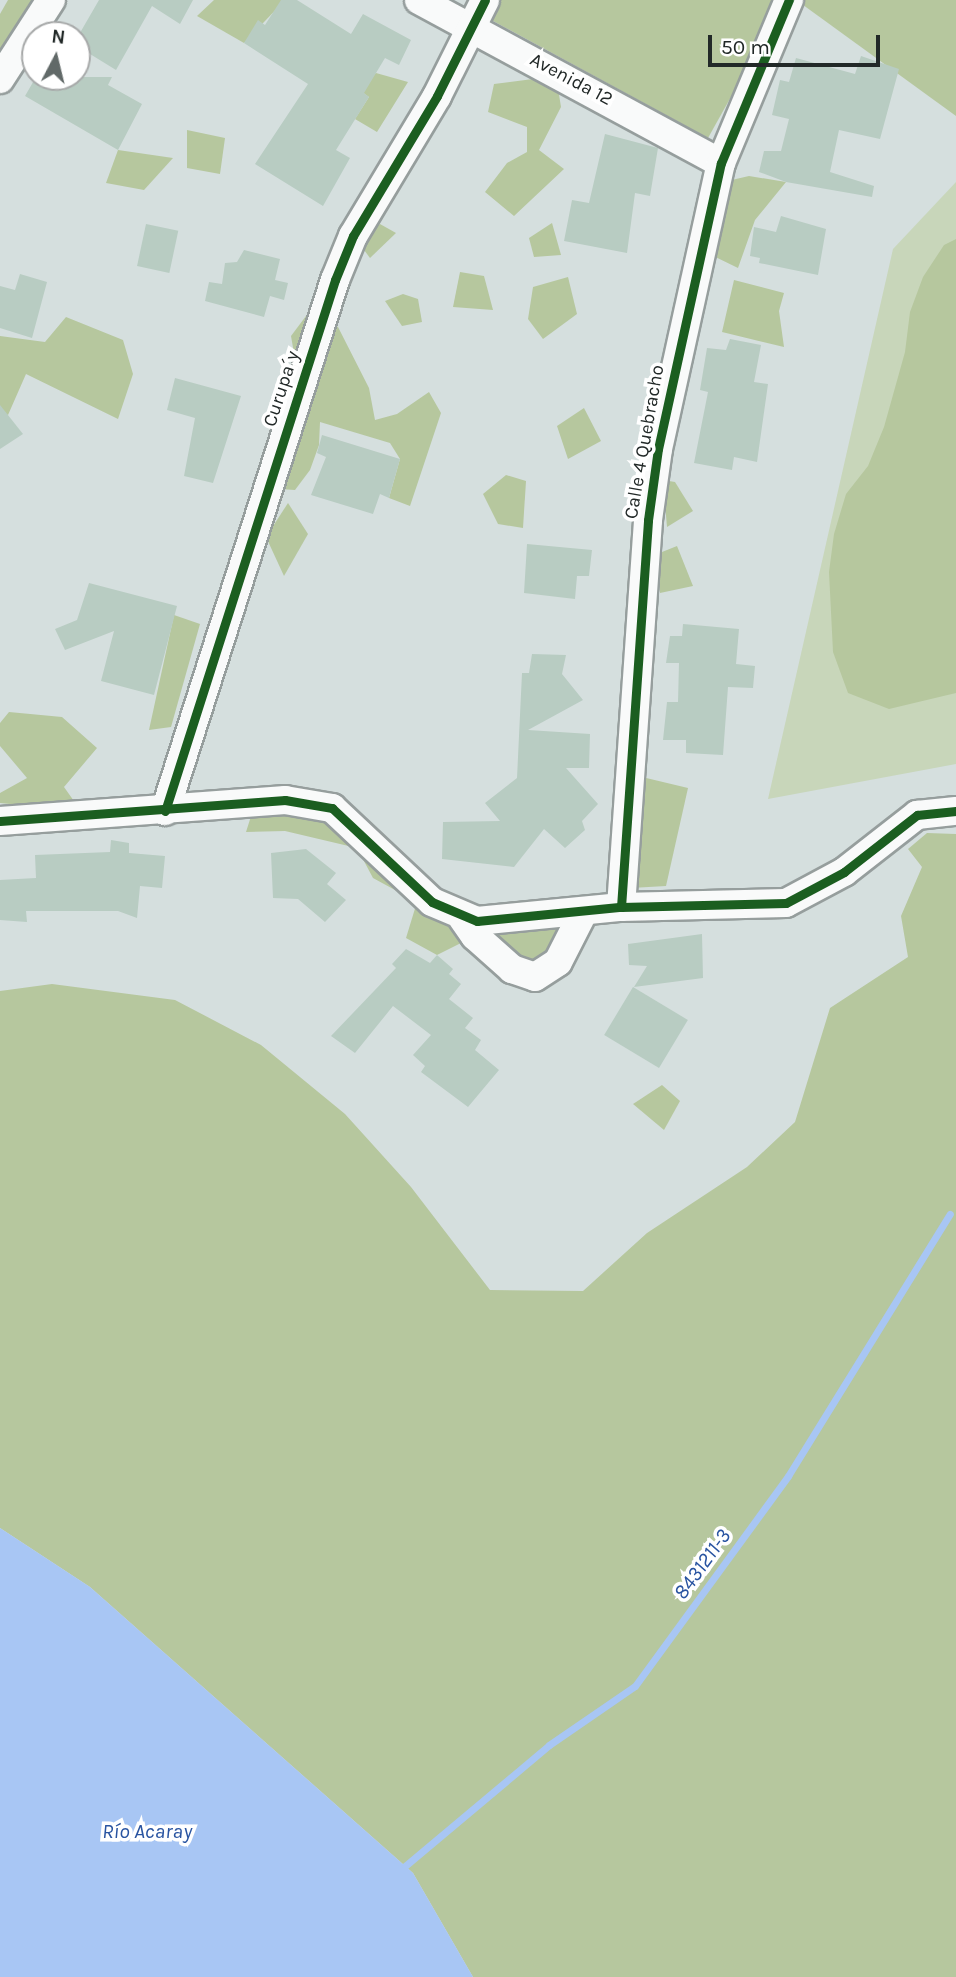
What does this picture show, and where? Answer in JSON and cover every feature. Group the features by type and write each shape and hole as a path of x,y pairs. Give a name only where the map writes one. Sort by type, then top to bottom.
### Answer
{"street":[{"path":"0,79 51,0"},
{"name":"Avenida 12","path":"419,0 721,163"},
{"name":"Curupa´y","path":"166,811 335,280 353,236 473,29 485,0"},
{"name":"Calle 4 Quebracho","path":"621,907 648,520 658,449 721,163 789,0"},
{"path":"0,821 166,811 285,800 332,808 432,902 463,919 475,936 512,969 535,977 558,962 584,911"},
{"path":"463,919 621,907 786,903 845,872 917,815 956,811"}],"green space":[{"path":"8,0 37,0 25,21 21,21 21,28 0,64 0,14"},
{"path":"214,0 285,0 244,43 197,16"},
{"path":"490,0 785,0 708,138 484,16"},
{"path":"956,0 956,116 799,2"},
{"path":"376,73 408,82 377,132 355,119 369,97 355,87"},
{"path":"556,76 561,107 539,150 564,169 514,216 485,192 507,163 527,152 527,127 488,112 494,84"},
{"path":"187,130 225,138 220,174 187,168"},
{"path":"118,150 173,158 144,190 106,183"},
{"path":"749,176 786,182 755,220 738,268 699,249 723,182"},
{"path":"956,182 956,764 768,799 893,249"},
{"path":"552,223 561,255 534,257 529,238"},
{"path":"380,224 396,233 370,258 356,239"},
{"path":"956,239 956,693 889,709 848,693 833,652 829,572 834,534 846,494 868,466 884,427 905,352 910,312 923,277 944,245"},
{"path":"460,272 484,276 493,310 453,307"},
{"path":"568,277 577,314 543,339 528,319 533,287"},
{"path":"734,280 784,293 779,311 784,347 722,332"},
{"path":"403,294 418,299 422,322 402,326 385,301"},
{"path":"312,308 338,327 369,388 375,420 397,414 429,392 441,413 410,506 389,498 400,459 390,443 320,422 319,445 310,470 295,490 279,489 305,417 291,336"},
{"path":"66,317 123,340 133,374 118,419 26,374 8,415 0,412 0,336 45,342"},
{"path":"584,408 601,441 568,459 557,426"},
{"path":"506,475 526,481 523,528 498,524 483,494"},
{"path":"663,480 675,482 693,511 667,527"},
{"path":"288,503 308,534 284,576 266,537"},
{"path":"677,546 693,586 660,593 657,554"},
{"path":"174,615 200,624 171,727 149,730"},
{"path":"9,712 62,717 97,748 64,787 81,811 0,803 0,793 27,778 0,746 0,723"},
{"path":"642,777 688,788 666,886 631,888"},
{"path":"252,813 305,813 332,820 448,921 563,925 581,943 519,973 471,938 437,955 406,938 417,902 373,878 357,848 285,831 246,832"},
{"path":"927,833 956,834 956,1977 473,1977 413,1873 90,1587 0,1528 0,991 52,984 175,1000 261,1045 345,1114 411,1187 490,1290 583,1291 647,1233 747,1167 795,1122 830,1008 908,957 901,916 922,867 908,849"},
{"path":"662,1085 680,1101 664,1130 633,1104"}],"water":[{"name":"Río Acaray","path":"0,1528 90,1587 413,1873 473,1977 0,1977"}],"building":[{"path":"99,0 193,0 180,24 152,6 116,70 91,55 91,21 87,21"},
{"path":"281,0 297,0 351,34 363,14 411,40 399,65 385,58 364,93 369,97 336,150 350,158 323,206 255,164 308,84 244,43 258,20 265,25"},
{"path":"861,56 899,69 880,139 839,130 830,172 874,186 872,197 786,182 759,172 764,151 781,151 789,119 772,115 780,80 789,82 796,58 855,74"},
{"path":"91,77 112,77 108,85 142,104 118,150 25,96 28,91 91,91"},
{"path":"605,134 658,148 650,196 635,193 627,253 564,241 572,200 589,203"},
{"path":"781,216 826,229 818,275 759,263 760,258 750,256 754,227 776,232"},
{"path":"146,224 178,231 169,273 137,266"},
{"path":"244,250 280,259 275,280 288,283 284,300 270,296 264,317 205,301 209,282 222,284 225,263 237,262"},
{"path":"20,274 47,282 32,338 0,328 0,286 15,290"},
{"path":"730,339 761,345 754,382 768,384 757,462 734,457 732,470 694,463 708,392 700,390 707,348 726,350"},
{"path":"175,378 241,396 213,483 184,476 195,418 167,410"},
{"path":"0,405 23,434 0,449"},
{"path":"322,435 400,459 389,498 380,494 373,514 311,495 326,457 317,453"},
{"path":"527,544 592,550 589,576 577,576 575,599 524,593"},
{"path":"89,583 177,606 154,695 101,681 114,631 65,650 55,629 77,620"},
{"path":"683,624 739,629 736,664 755,666 753,688 728,687 723,755 686,753 686,740 663,740 667,702 678,702 679,663 666,663 670,636 682,636"},
{"path":"532,654 566,655 562,674 583,700 528,730 590,734 589,768 566,768 598,804 582,821 585,830 565,848 544,829 514,867 442,859 443,822 500,821 485,803 517,778 522,673 529,673"},
{"path":"111,840 129,843 129,853 165,856 162,888 140,886 137,918 118,911 26,911 27,922 0,920 0,880 36,878 35,855 110,852"},
{"path":"306,849 336,873 327,884 346,900 325,922 298,899 273,898 271,853"},
{"path":"702,934 703,978 634,987 647,966 629,965 628,944"},
{"path":"406,949 430,963 437,955 453,969 449,974 461,984 449,999 473,1018 465,1028 481,1040 475,1050 499,1070 468,1107 421,1072 425,1066 413,1055 431,1035 393,1006 355,1053 331,1036 396,968 392,964"},
{"path":"633,987 688,1020 659,1068 604,1035"}],"waterway":[{"name":"8431211-3","path":"405,1866 549,1745 635,1686 788,1476 950,1214"}],"cycle path":[{"path":"165,811 335,280 353,236 437,96 485,0"},
{"path":"621,907 648,520 658,449 721,163 789,0"},
{"path":"0,821 285,800 332,808 432,902 477,921 621,907 786,903 844,872 917,815 956,811"}]}
